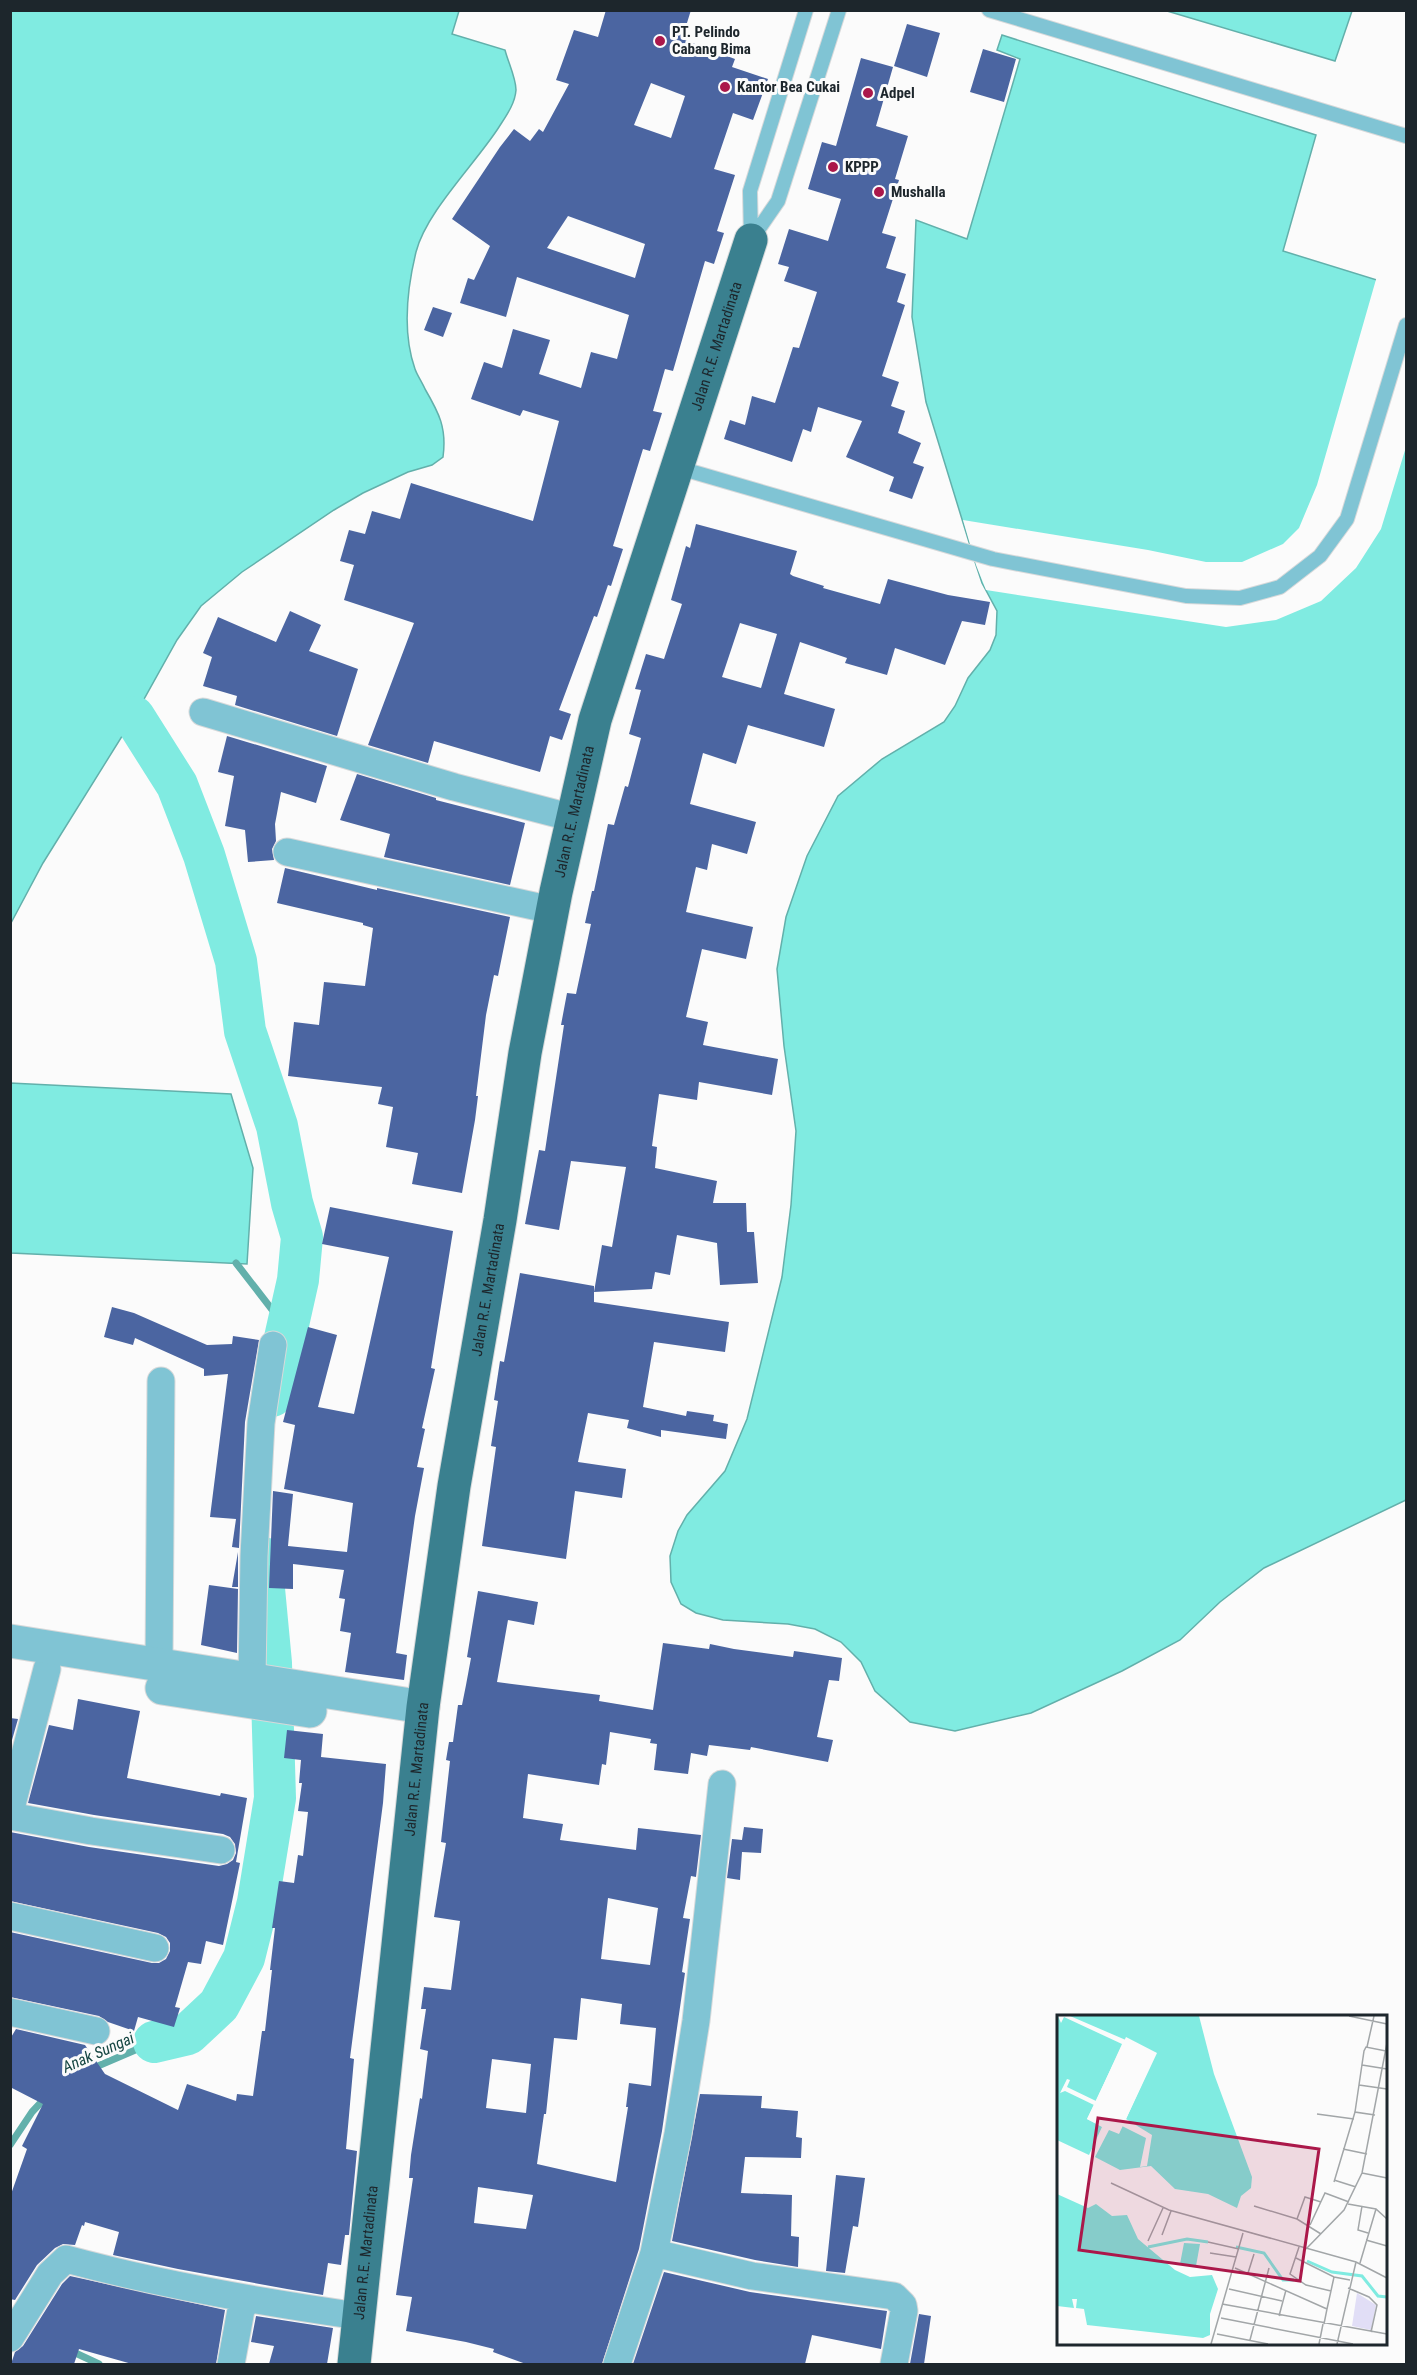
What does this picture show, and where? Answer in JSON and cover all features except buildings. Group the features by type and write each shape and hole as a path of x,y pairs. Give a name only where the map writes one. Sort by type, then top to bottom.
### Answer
{"highway":[{"name":"Jalan R.E. Martadinata","path":"354,2364 422,1716 454,1486 500,1220 525,1053 552,910 595,720 751,240"}],"street":[{"path":"203,712 454,787 573,818"},
{"path":"287,852 552,910"},
{"path":"256,1688 254,1556 261,1423 273,1345"},
{"path":"159,1665 161,1381"},
{"path":"10,1641 159,1665 297,1698 422,1716"},
{"path":"10,1664 256,1688"},
{"path":"47,1669 10,1814 91,1831 221,1850"},
{"path":"617,2364 654,2253 678,2134 696,2020 722,1784"},
{"path":"10,1916 155,1948"},
{"path":"10,2012 96,2031"},
{"path":"654,2253 752,2276 894,2296 903,2305 904,2311 894,2364"},
{"path":"10,2337 50,2274 66,2259 131,2276 243,2299 358,2316"},
{"path":"231,2364 243,2299"}],"lane":[{"path":"751,240 750,191 806,10"},
{"path":"751,240 778,201 839,10"},
{"path":"989,10 1407,136"},
{"path":"676,467 993,559 1185,596 1240,598 1280,587 1320,556 1347,519 1407,325"}],"water":[{"path":"11,10 459,11 452,34 505,50 516,90 512,105 499,127 430,221 421,237 413,266 407,310 408,340 416,371 441,421 444,438 443,457 432,465 408,472 363,493 334,510 242,572 201,606 177,640 134,717 43,863 11,923"},
{"path":"1167,11 1352,11 1335,61"},
{"path":"1002,35 1316,135 1283,251 1406,289 1406,1500 1264,1568 1220,1602 1180,1640 1122,1671 1031,1713 955,1731 910,1722 875,1691 861,1662 841,1642 815,1629 788,1624 723,1620 696,1613 681,1604 671,1582 670,1556 678,1531 687,1515 725,1471 747,1419 782,1277 791,1205 796,1131 784,1046 777,969 786,917 807,856 838,796 882,759 944,722 955,706 968,678 990,650 996,635 997,611 982,583 926,402 912,317 916,220 967,239 1020,59 997,50"},
{"path":"10,1083 231,1094 253,1168 247,1264 11,1253"}],"pier":[{"path":"1377,276 1406,286 1406,447 1381,529 1356,568 1321,601 1276,620 1226,627 986,590 963,520 1148,550 1206,562 1242,562 1283,544 1299,528 1317,485"}],"waterway":[{"path":"134,717 177,785 204,855 236,961 245,1031 277,1126 292,1203 302,1237 298,1280 272,1396"},
{"path":"236,1263 287,1329"},
{"path":"154,2042 188,2034 219,2005 244,1958 258,1902 275,1798 271,1663 261,1557"},
{"name":"Anak Sungai","path":"91,2069 154,2042"},
{"name":"Anak Sungai","path":"10,2145 32,2112 46,2097"},
{"name":"Anak Sungai","path":"69,2350 99,2364"}],"place":[{"name":"PT. Pelindo Cabang Bima","path":"660,41"},
{"name":"Kantor Bea Cukai","path":"725,87"},
{"name":"Adpel","path":"868,93"},
{"name":"KPPP","path":"833,167"},
{"name":"Mushalla","path":"879,192"}]}
